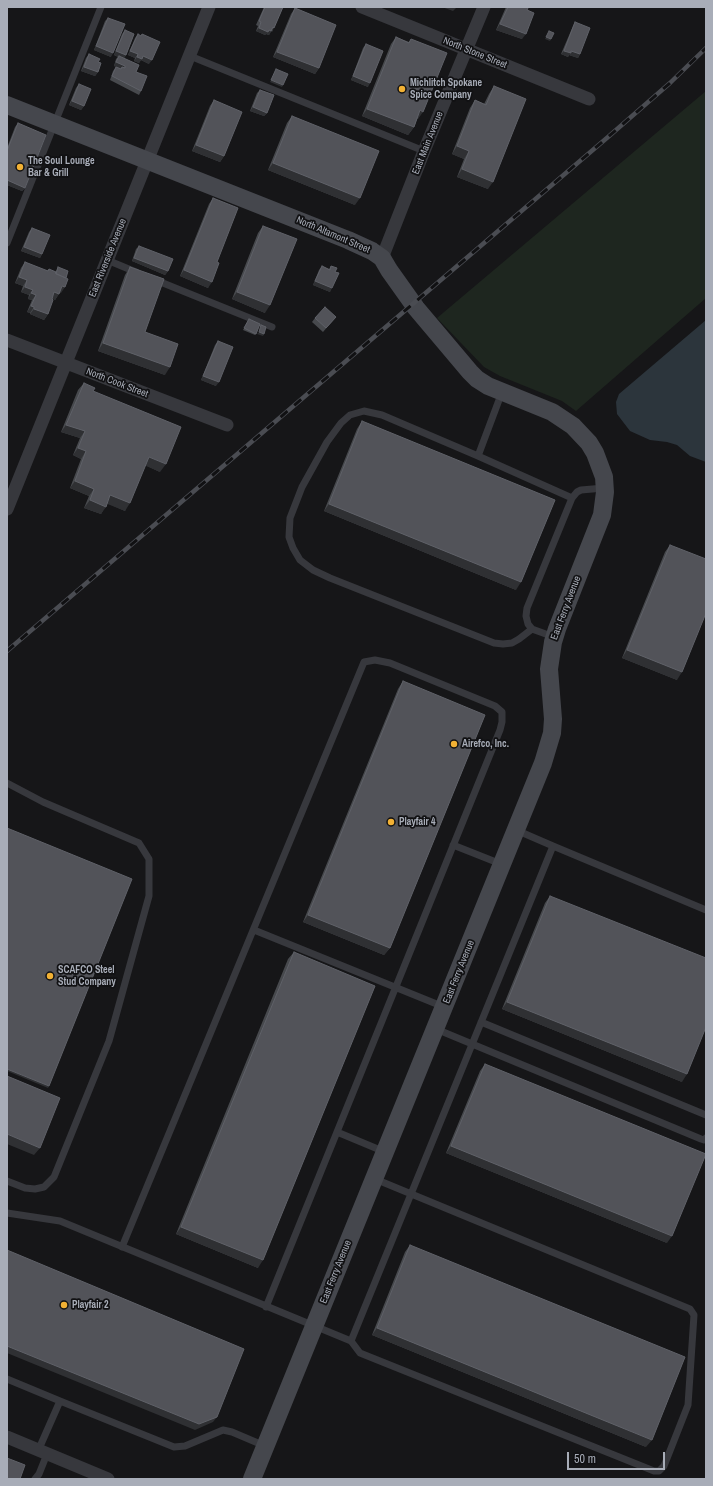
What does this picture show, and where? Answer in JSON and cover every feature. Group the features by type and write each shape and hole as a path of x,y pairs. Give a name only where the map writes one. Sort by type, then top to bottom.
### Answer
{"street":[{"name":"East Riverside Avenue","path":"7,509 209,7"},
{"name":"North Stone Street","path":"362,7 589,99"},
{"name":"East Main Avenue","path":"382,258 424,151 484,7"},
{"name":"North Altamont Street","path":"7,105 348,240 372,251 382,258 416,308 470,372 483,383 552,412 562,418 581,433 590,443 595,453"},
{"name":"North Cook Street","path":"7,340 65,364 227,425"},
{"name":"East Ferry Avenue","path":"252,1479 543,762 552,733 553,719 549,669 554,637 599,524 604,505 604,477 595,453"},
{"path":"7,1438 100,1477"}],"lane":[{"path":"7,242 101,7"},
{"path":"190,56 424,151"},
{"path":"107,260 272,327"},
{"path":"478,456 502,392"},
{"path":"532,629 512,643 494,643 312,570 300,560 293,548 289,537 290,518 302,487 327,442 341,423 350,415 364,411 382,415 572,498"},
{"path":"554,637 532,629 528,624 526,616 527,608 572,498 581,490 604,488"},
{"path":"122,1247 364,662 375,660 390,663 495,706 502,712 500,730 266,1307"},
{"path":"7,783 43,802 139,843 149,859 149,896 109,1041 54,1177 44,1187 34,1189 25,1188 7,1181"},
{"path":"516,830 706,910"},
{"path":"453,845 502,864"},
{"path":"351,1341 552,846"},
{"path":"254,930 444,1007"},
{"path":"481,1022 706,1115"},
{"path":"435,1029 701,1139 704,1140 706,1138"},
{"path":"337,1132 385,1152"},
{"path":"7,1213 60,1221 351,1341 360,1353 632,1463 654,1471 659,1471 664,1466 688,1405 694,1315 690,1309 374,1178"},
{"path":"7,1379 174,1447 185,1446 223,1430 232,1432 265,1446"},
{"path":"35,1479 39,1474 43,1453 60,1400"}],"shaded area":[{"path":"706,91 706,298 576,411 562,401 500,376 484,367 437,318"},
{"path":"706,320 706,462 690,456 677,445 650,440 630,431 617,414 616,402 619,394"}],"building":[{"path":"265,7 283,7 274,28 273,27 271,31 269,30 268,32 259,28 261,22 259,21"},
{"path":"508,7 526,7 528,8 527,10 534,13 526,34 500,24"},
{"path":"295,8 336,25 319,68 277,52"},
{"path":"108,18 125,24 113,53 96,46"},
{"path":"575,22 590,28 580,54 571,51 571,53 564,51"},
{"path":"125,30 134,34 126,55 116,51"},
{"path":"549,31 554,33 551,39 546,37"},
{"path":"138,34 141,36 142,34 160,42 152,60 143,56 142,59 137,57 138,54 130,51"},
{"name":"Michlitch Spokane Spice Company","path":"396,37 409,43 411,39 447,53 423,112 420,110 414,127 367,109"},
{"path":"366,44 383,51 370,83 353,76"},
{"path":"89,54 100,59 98,62 101,63 98,72 84,67"},
{"path":"119,56 139,65 136,72 147,76 141,91 112,76 116,67 121,69 122,67 125,68 125,66 116,62"},
{"path":"276,69 288,74 283,85 271,80"},
{"path":"79,84 91,89 84,106 72,101"},
{"path":"494,86 526,99 493,182 462,169 469,151 457,146 475,100 486,105"},
{"path":"260,90 274,95 267,113 253,107"},
{"path":"214,100 242,112 224,156 196,145"},
{"path":"292,116 379,151 360,198 273,163"},
{"name":"The Soul Lounge Bar & Grill","path":"18,123 46,135 25,188 7,180 7,151"},
{"path":"213,198 238,208 217,262 219,263 212,282 184,270"},
{"path":"263,226 297,239 270,305 237,292"},
{"path":"32,228 50,235 42,254 24,247"},
{"path":"139,246 173,259 168,271 134,258"},
{"path":"25,262 48,271 49,269 68,279 65,287 62,286 59,294 54,292 48,314 34,309 34,307 31,306 36,295 31,293 33,290 25,287 27,280 19,277"},
{"path":"322,266 330,270 331,266 337,268 335,272 339,273 332,288 315,281"},
{"path":"58,267 68,271 66,278 56,274"},
{"path":"130,267 164,279 145,332 178,344 170,367 103,343"},
{"path":"325,307 336,317 326,328 315,318"},
{"path":"249,319 260,324 256,334 244,328"},
{"path":"261,325 266,327 264,334 259,332"},
{"path":"218,341 233,347 219,382 203,376"},
{"path":"84,383 95,388 93,391 181,427 166,464 149,457 130,503 110,495 106,507 90,500 94,489 75,481 86,451 78,448 85,431 66,425"},
{"path":"362,421 555,500 521,582 329,504"},
{"path":"670,545 706,559 706,613 682,672 627,650"},
{"name":"Playfair 4","path":"403,681 485,715 390,948 308,915"},
{"name":"SCAFCO Steel Stud Company","path":"7,828 132,879 49,1086 7,1069"},
{"path":"550,896 706,958 706,1027 687,1074 507,1002"},
{"path":"294,952 375,986 263,1260 181,1227"},
{"path":"485,1064 706,1154 672,1236 451,1146"},
{"path":"7,1076 60,1098 40,1148 7,1134"},
{"path":"410,1245 685,1357 652,1440 377,1328"},
{"name":"Playfair 2","path":"7,1250 244,1349 217,1417 199,1424 7,1346"},
{"path":"7,1458 25,1465 20,1479 7,1479"}],"railway":[{"path":"7,651 608,137 670,83 706,48"}],"place":[{"name":"Michlitch Spokane Spice Company","path":"402,89"},
{"name":"The Soul Lounge Bar & Grill","path":"20,167"},
{"name":"Airefco, Inc.","path":"454,744"},
{"name":"Playfair 4","path":"391,822"},
{"name":"SCAFCO Steel Stud Company","path":"50,976"},
{"name":"Playfair 2","path":"64,1305"}]}
